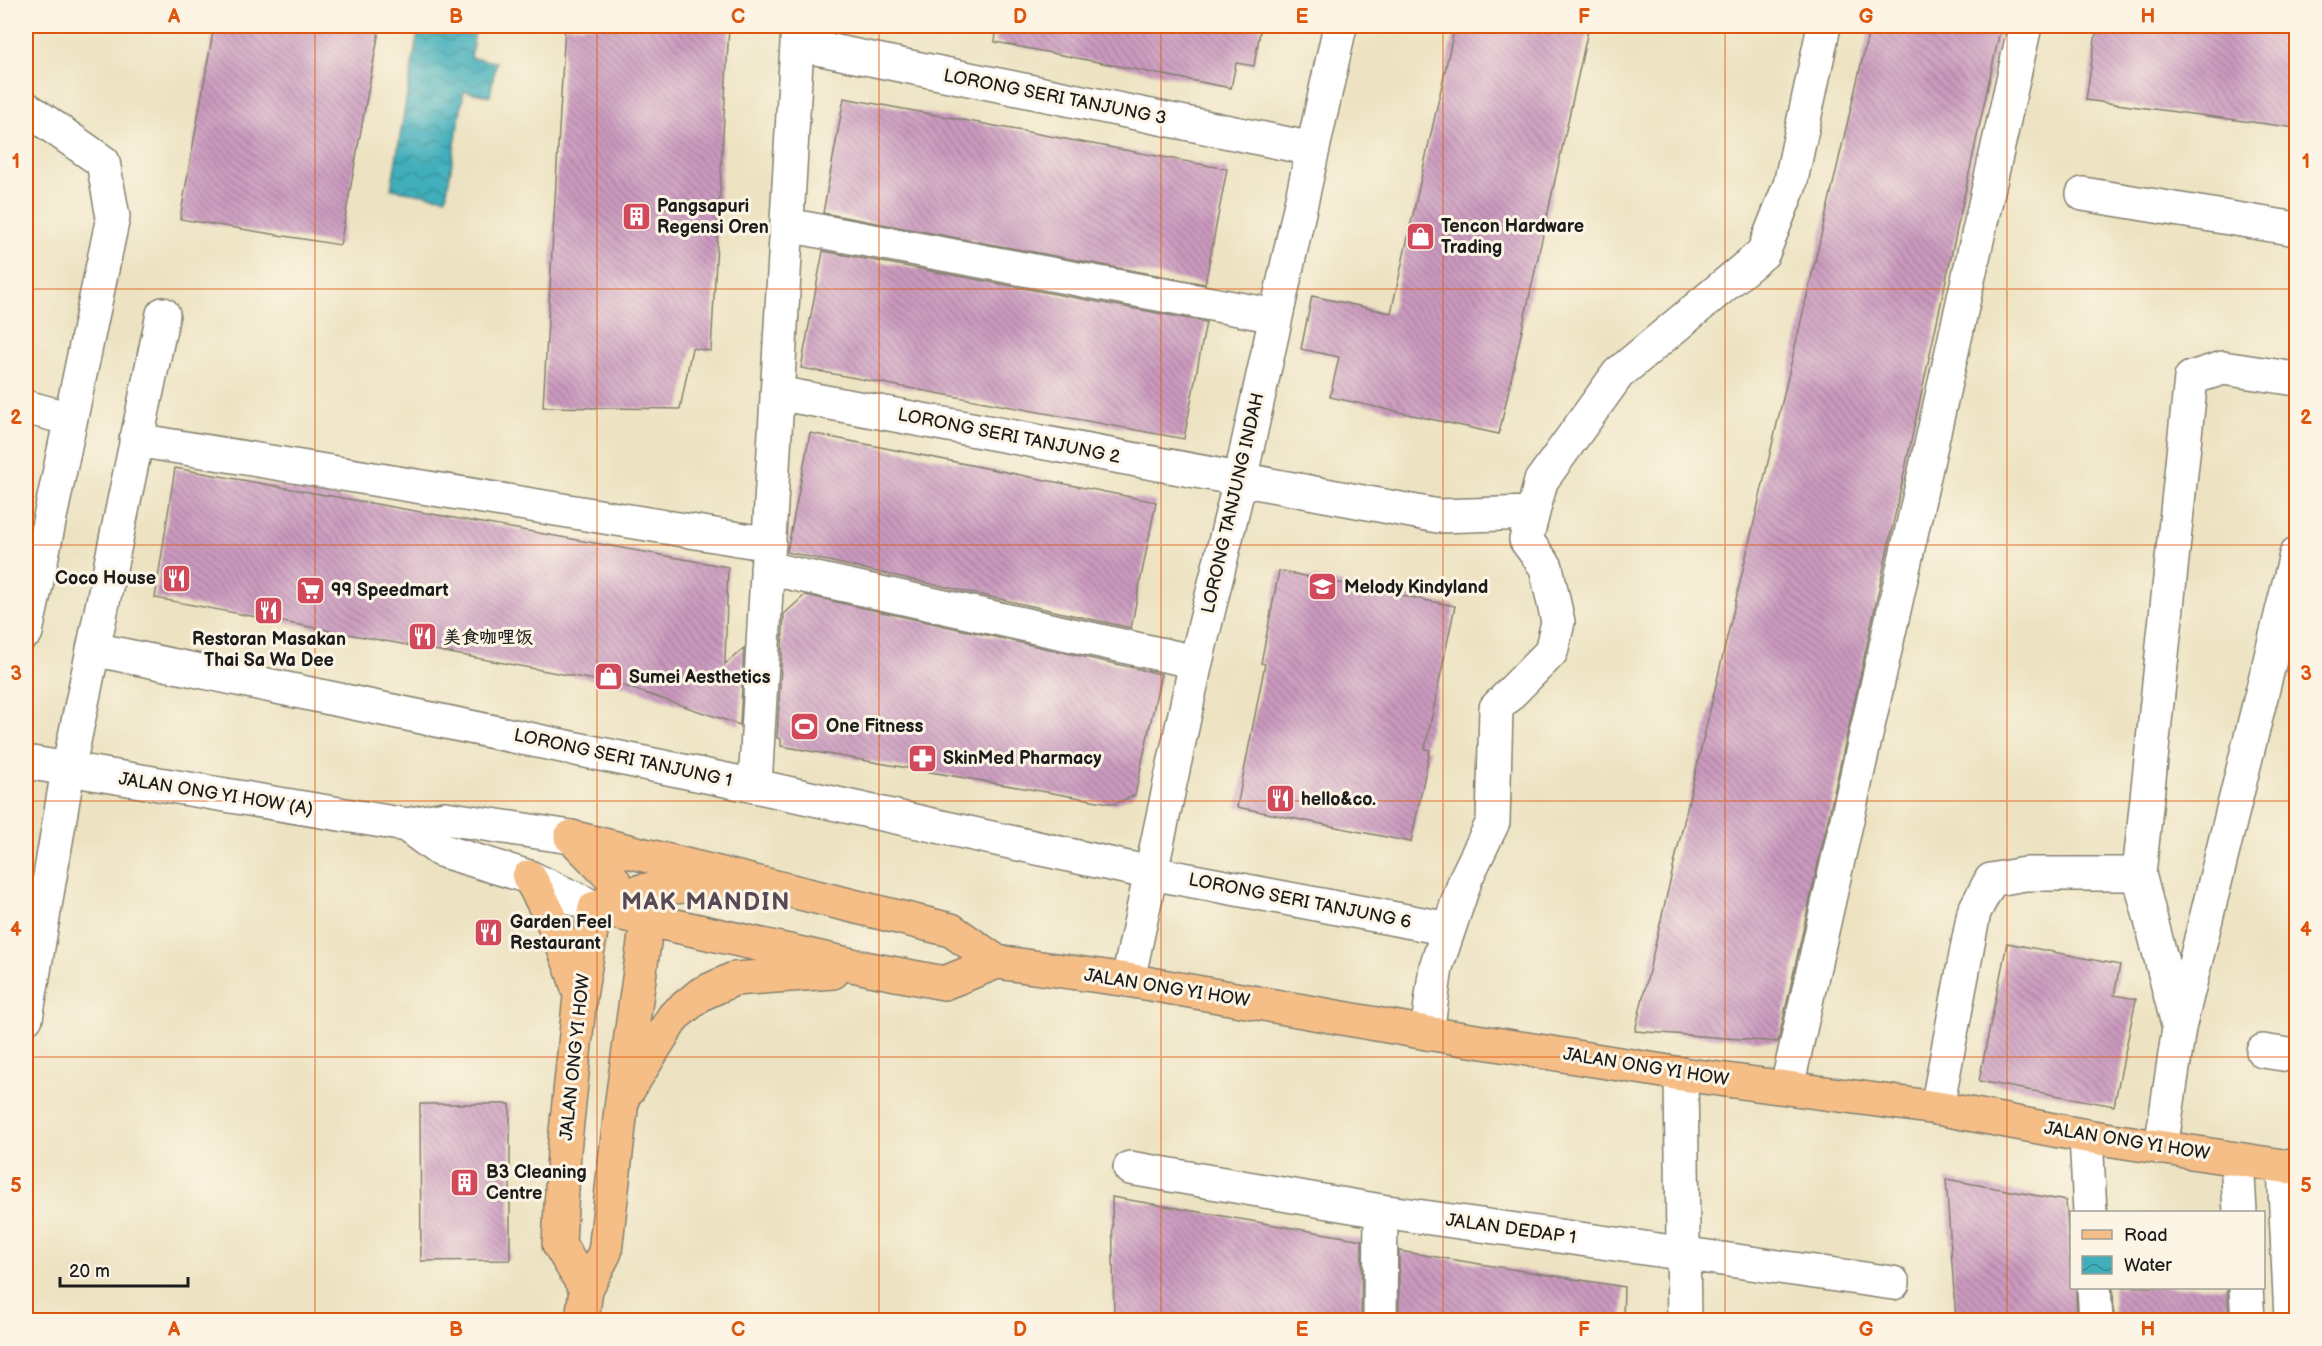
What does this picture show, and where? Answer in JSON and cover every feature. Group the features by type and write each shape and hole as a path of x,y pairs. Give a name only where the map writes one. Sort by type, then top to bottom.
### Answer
{"main road":[{"name":"JALAN ONG YI HOW","path":"571,837 951,930 997,962 1128,980 1427,1033 1681,1074 1937,1108 2086,1136 2290,1167"},
{"path":"571,837 612,878 609,901 667,886 758,884"},
{"path":"529,877 550,911 565,946 580,996"},
{"name":"JALAN ONG YI HOW","path":"584,1305 560,1244 564,1151 580,996 609,901 647,921 944,983 997,962"},
{"name":"JALAN ONG YI HOW","path":"584,1305 604,1252 647,921"},
{"path":"622,1100 674,1016 701,994 734,979 870,969"}],"street":[{"name":"LORONG TANJUNG INDAH","path":"1128,980 1196,662 1240,480 1340,26"},
{"path":"1427,1033 1436,967 1466,878 1493,822 1496,708 1551,652 1558,622 1546,567 1526,540 1541,481 1618,374 1763,253 1790,185 1824,26"},
{"path":"1787,1087 2025,26"},
{"name":"LORONG SERI TANJUNG 3","path":"798,35 1313,149"},
{"path":"755,786 798,35"},
{"path":"26,108 103,162 113,217 26,632"},
{"path":"2083,194 2296,230"},
{"path":"787,225 1276,316"},
{"path":"26,1018 33,917 68,770 162,314"},
{"path":"2179,1029 2139,874 2191,378 2223,368 2296,379"},
{"name":"LORONG SERI TANJUNG 2","path":"777,393 1438,516 1532,513"},
{"path":"26,407 70,419"},
{"path":"136,440 768,556 1196,662"},
{"path":"2161,1148 2179,1029 2296,555"},
{"name":"LORONG SERI TANJUNG 1","path":"93,649 755,786 1151,873"},
{"name":"JALAN ONG YI HOW (A)","path":"26,762 406,825 445,818 571,837"},
{"name":"JALAN ONG YI HOW (A)","path":"406,825 440,850 609,901"},
{"name":"LORONG SERI TANJUNG 6","path":"1151,873 1449,929"},
{"path":"1937,1108 1974,912 1990,880 2025,874 2139,874"},
{"path":"2263,1051 2296,1056"},
{"path":"1681,1074 1684,1320"},
{"path":"2086,1136 2090,1211"},
{"path":"2237,1159 2240,1211"},
{"path":"2290,1167 2291,1320"},
{"name":"JALAN DEDAP 1","path":"1130,1168 1381,1210 1893,1283"},
{"path":"1380,1320 1381,1210"},
{"path":"2094,1289 2096,1320"},
{"path":"2246,1289 2248,1320"}],"water":[{"path":"419,26 476,26 471,58 496,62 490,96 464,91 446,198 391,189"}],"building":[{"path":"214,26 380,26 340,245 180,219"},
{"name":"Pangsapuri Regensi Oren","path":"565,26 729,26 711,351 692,348 680,409 543,407"},
{"path":"997,26 1261,26 1254,66 1236,63 1231,88 995,42"},
{"path":"1455,26 1589,26 1499,434 1330,397 1339,357 1301,349 1312,296 1391,313"},
{"path":"1870,26 2001,26 1778,1042 1635,1031"},
{"path":"2097,26 2296,26 2296,128 2086,100"},
{"path":"844,98 1227,169 1205,284 823,213"},
{"path":"823,251 1206,322 1184,439 801,368"},
{"path":"810,433 1156,502 1131,628 787,552"},
{"path":"175,468 728,567 725,664 744,648 740,725 621,685 155,598"},
{"path":"1279,571 1455,606 1425,749 1430,750 1411,842 1237,807 1265,664 1261,663"},
{"path":"805,595 1161,674 1135,795 1115,804 781,746 781,739 777,738 784,614"},
{"path":"2007,943 2120,965 2114,995 2136,999 2114,1106 1979,1081"},
{"name":"B3 Cleaning Centre","path":"420,1104 510,1104 510,1260 421,1261"},
{"path":"1946,1179 2066,1201 2070,1289 2076,1289 2077,1320 1956,1320"},
{"path":"1112,1197 1362,1240 1361,1320 1114,1320"},
{"path":"1399,1251 1624,1287 1623,1320 1399,1320"},
{"path":"2113,1289 2227,1289 2229,1320 2114,1320"}],"place":[{"name":"Pangsapuri Regensi Oren","path":"636,216"},
{"name":"Tencon Hardware Trading","path":"1420,236"},
{"name":"Coco House","path":"177,578"},
{"name":"Melody Kindyland","path":"1323,587"},
{"name":"99 Speedmart","path":"310,590"},
{"name":"Restoran Masakan Thai Sa Wa Dee","path":"269,610"},
{"name":"美食咖哩饭","path":"422,637"},
{"name":"Sumei Aesthetics","path":"608,677"},
{"name":"One Fitness","path":"805,726"},
{"name":"SkinMed Pharmacy","path":"922,758"},
{"name":"hello&co.","path":"1280,799"},
{"name":"Garden Feel Restaurant","path":"489,932"},
{"name":"B3 Cleaning Centre","path":"465,1182"}],"district":[{"name":"MAK MANDIN","path":"706,902"}]}
